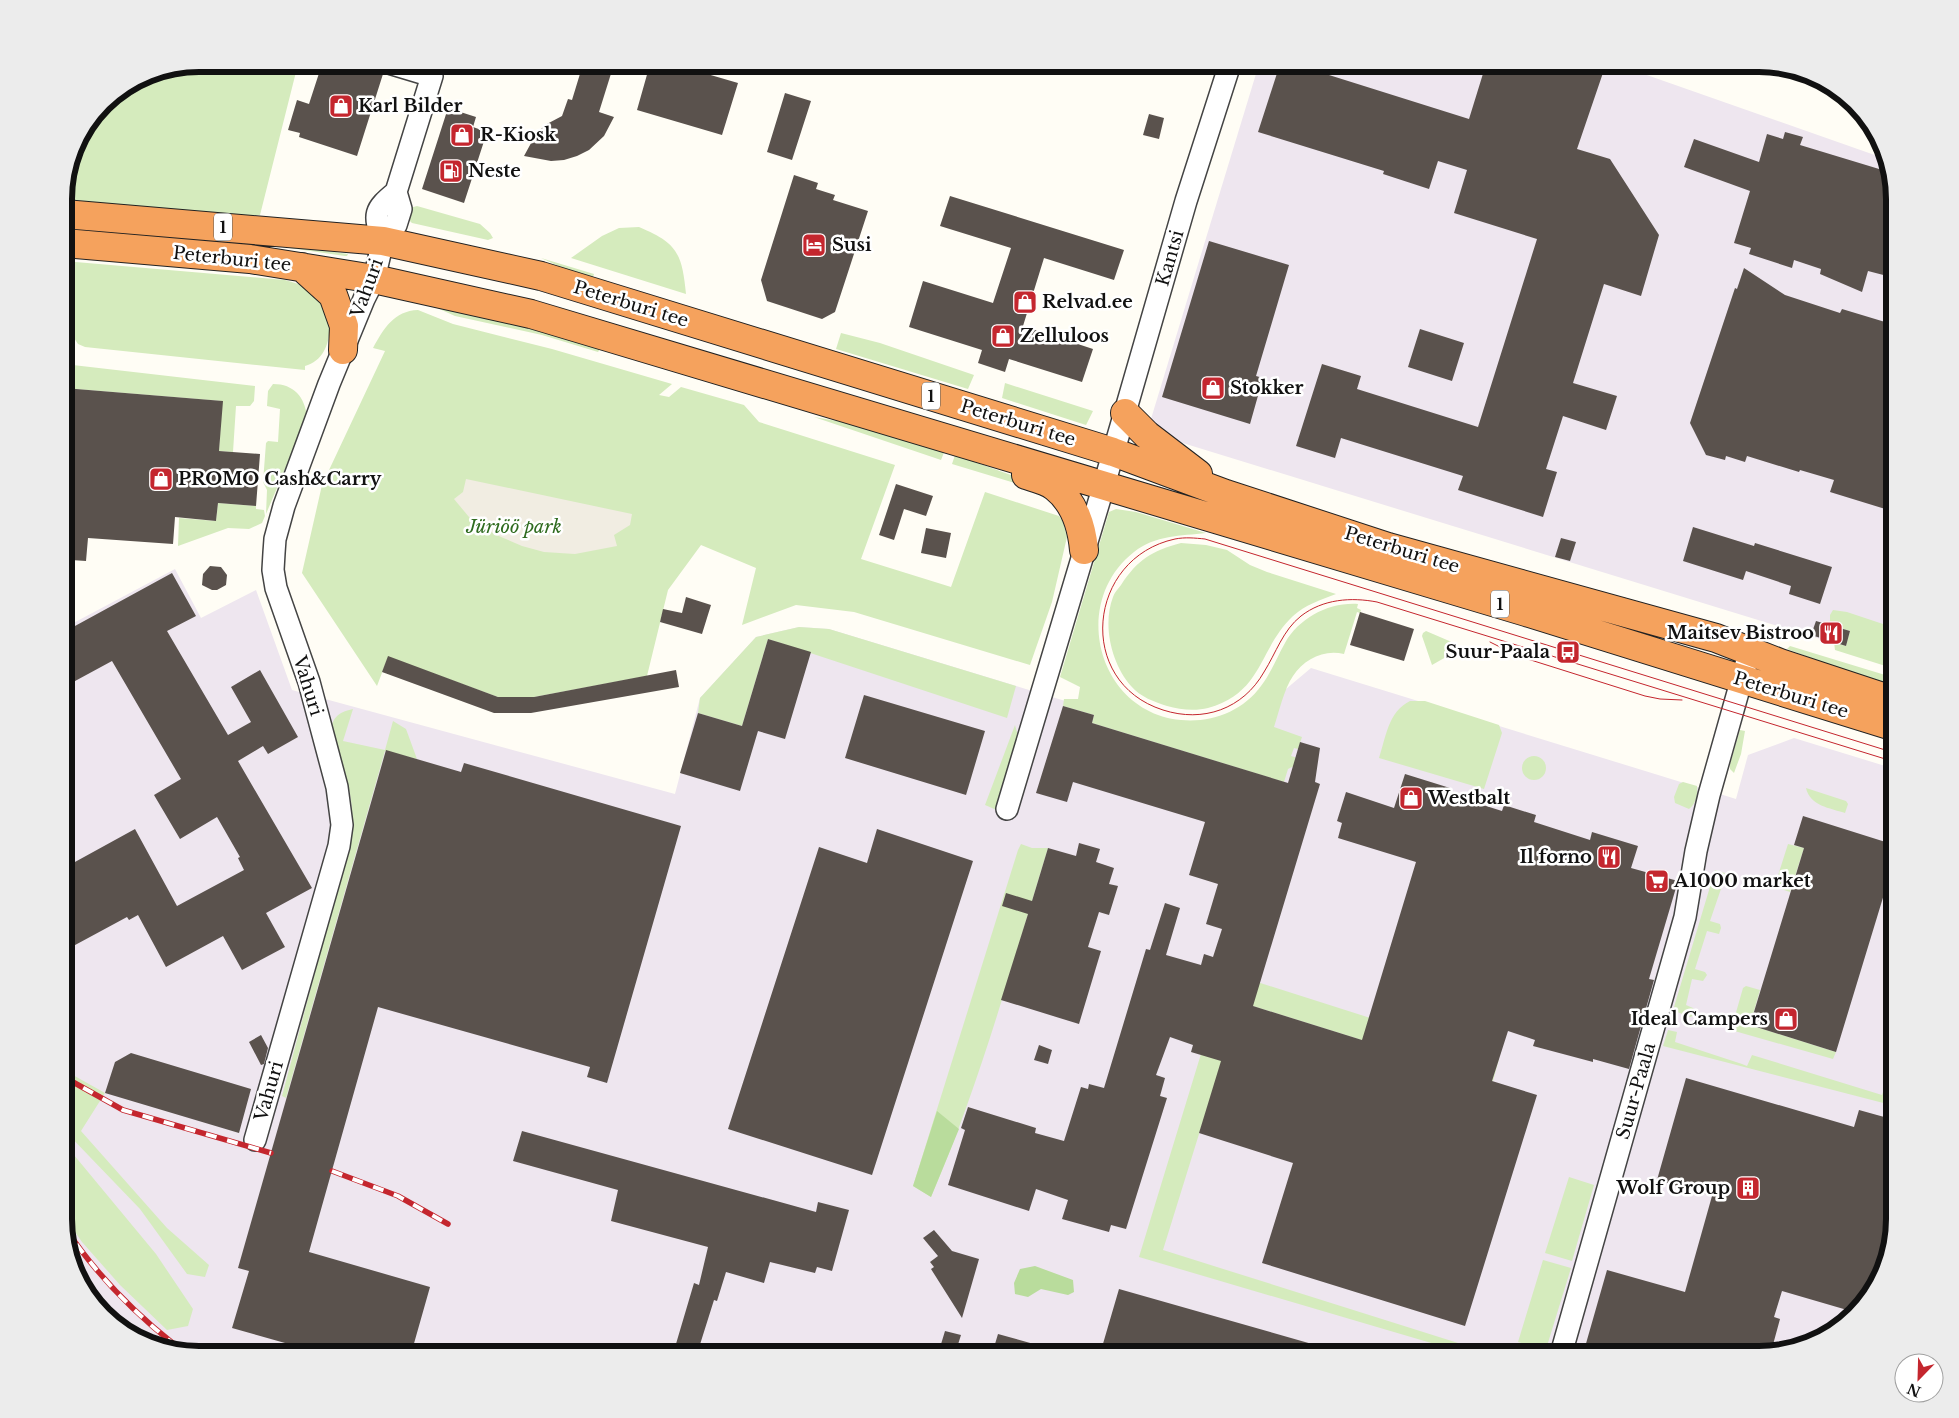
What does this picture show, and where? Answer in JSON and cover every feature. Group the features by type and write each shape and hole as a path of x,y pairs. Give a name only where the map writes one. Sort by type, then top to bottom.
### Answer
{"highway":[{"name":"Peterburi tee","path":"73,215 383,241 541,276 1113,452 1226,494 1388,548 1716,638 1750,652 1886,698"},
{"name":"Peterburi tee","path":"73,244 250,259 374,279 531,314 1536,615 1886,724"},
{"path":"302,267 333,295 344,326 343,350"},
{"path":"1125,413 1147,435 1226,494"},
{"path":"952,440 1013,470 1055,486 1077,517 1083,534 1084,550"}],"street":[{"path":"383,241 396,225 401,210 396,192 432,76 422,73"},
{"name":"Kantsi","path":"1007,809 1104,485 1186,201 1227,73"},
{"name":"Vahuri","path":"255,1140 339,846 342,825 337,787 309,682 276,588 273,570 275,539 284,506 329,384 374,279 383,241"},
{"name":"Suur-Paala","path":"1563,1346 1685,917 1696,851 1707,804 1750,652"}],"shaded area":[{"path":"1256,73 1641,73 1879,157 1880,159 1886,191 1886,659 1147,432"},
{"path":"466,479 632,514 630,525 614,535 617,546 575,554 544,552 522,546 494,534 469,517 454,499 463,492"},
{"path":"175,569 201,618 256,590 292,690 675,794 700,698 756,637 799,627 829,629 1233,752 1241,727 1311,668 1736,799 1748,755 1794,738 1886,766 1886,1227 1880,1259 1860,1296 1843,1314 1830,1324 1808,1336 1792,1341 1759,1346 200,1346 159,1339 122,1319 104,1302 94,1289 79,1259 73,1227 73,623"}],"green space":[{"path":"200,73 296,73 260,215 235,215 73,201 74,183 82,151 99,122 116,104 129,94 159,79 175,75"},
{"path":"417,206 480,224 493,238 488,240 412,223 406,217 410,208"},
{"path":"73,227 265,242 348,254 345,256 269,245 187,242 73,232"},
{"path":"639,227 662,238 675,251 682,268 686,294 571,258 602,236 619,228"},
{"path":"541,258 594,274 593,277 565,269"},
{"path":"73,262 285,280 310,289 319,296 329,318 329,328 326,348 314,362 305,366 305,370 85,347 78,344 74,338 75,319 73,319"},
{"path":"426,303 528,327 600,349 598,352 542,335 455,316"},
{"name":"Jüriöö park","path":"418,310 453,324 552,349 672,384 659,395 669,397 681,387 744,405 759,422 895,465 861,559 951,587 985,492 1059,516 1063,522 1067,537 1052,602 1030,665 854,612 796,605 742,625 756,568 701,545 668,590 647,676 534,697 498,697 388,657 377,686 302,573 322,485 385,351 373,348 386,327 396,317"},
{"path":"841,333 880,343 974,375 968,389 836,349"},
{"path":"73,365 255,386 254,401 250,406 236,406 233,452 219,451 222,401 73,389"},
{"path":"1005,383 1093,411 1086,425 1002,398"},
{"path":"273,384 287,386 297,393 304,403 307,417 266,514 267,490 263,482 266,443 268,441 278,442 280,409 267,406 268,391"},
{"path":"814,417 860,425 945,450 941,460"},
{"path":"955,455 1042,486 1031,488 952,464"},
{"path":"218,503 256,506 256,509 264,510 265,516 262,523 249,529 228,528 178,546 179,518 216,521"},
{"path":"1116,509 1136,512 1206,533 1168,537 1142,546 1114,574 1102,599 1098,625 1102,652 1113,677 1130,698 1152,713 1181,720 1193,720 1215,717 1236,709 1254,695 1261,686 1285,643 1298,626 1316,613 1326,609 1347,604 1358,604 1357,608 1361,610 1360,613 1357,612 1344,654 1322,654 1309,660 1293,676 1287,687 1274,727 1302,737 1298,749 1294,748 1291,756 1298,758 1296,765 1288,769 1284,782 1092,723 1094,715 1063,706 1064,699 1078,699 1080,687 1060,677 1109,512"},
{"path":"1181,543 1206,545 1227,550 1250,565 1267,572 1336,594 1308,606 1293,616 1273,642 1250,681 1240,692 1226,701 1203,709 1188,710 1172,707 1153,701 1139,693 1124,677 1119,667 1114,656 1109,632 1108,620 1113,597 1127,576 1146,557"},
{"path":"1833,610 1847,612 1886,625 1886,666 1835,650 1834,642 1846,646 1850,631 1830,625 1830,615"},
{"path":"799,627 829,629 1016,686 1007,718 768,639 742,726 698,713 700,698 756,637"},
{"path":"1426,631 1454,643 1460,649 1432,665 1422,636"},
{"path":"1790,646 1886,675 1886,686 1787,649"},
{"path":"1410,701 1425,701 1499,725 1502,733 1484,789 1379,758 1392,718"},
{"path":"353,709 343,741 385,750 393,721 406,729 417,759 385,751 286,1098 282,1096 352,834 352,809 348,784 332,740 331,730 334,721 340,713"},
{"path":"1015,725 1018,736 999,811 985,805"},
{"path":"1740,730 1745,731 1741,754 1734,773 1730,769 1730,764"},
{"path":"1534,756 1543,759 1546,768 1543,777 1534,780 1525,777 1522,768 1525,759"},
{"path":"1683,782 1697,786 1696,799 1689,809 1675,803 1674,797 1679,784"},
{"path":"1806,788 1846,801 1848,804 1845,813 1816,803 1808,794"},
{"path":"1021,844 1032,848 1048,848 980,1068 949,1154 931,1197 913,1186"},
{"path":"1788,844 1804,848 1790,892 1775,885"},
{"path":"1715,870 1734,876 1735,883 1733,886 1723,883 1710,921 1720,924 1721,928 1719,934 1707,931 1695,969 1705,972 1707,975 1703,981 1692,979 1686,1005 1693,1008 1695,1012 1690,1017 1677,1012 1674,1007"},
{"path":"1226,972 1499,1059 1493,1081 1240,1002 1163,1250 1468,1346 1441,1346 1139,1257"},
{"path":"1746,986 1760,990 1750,1025 1836,1052 1833,1059 1731,1030 1743,988"},
{"path":"1668,1030 1677,1032 1675,1042 1747,1066 1752,1055 1882,1095 1886,1083 1886,1104 1663,1046"},
{"path":"73,1075 105,1093 81,1131 167,1228 209,1265 205,1277 187,1274 140,1209 73,1139"},
{"path":"937,1111 959,1129 931,1197 913,1186"},
{"path":"73,1154 156,1254 193,1309 188,1326 167,1330 120,1285 82,1242 73,1227"},
{"path":"1569,1177 1594,1185 1572,1261 1545,1253"},
{"path":"1543,1260 1571,1268 1547,1346 1533,1346 1518,1342"},
{"path":"1035,1266 1073,1280 1074,1292 1068,1295 1041,1289 1028,1297 1015,1294 1014,1283 1020,1269"}],"building":[{"name":"Karl Bilder","path":"319,73 383,74 357,156 299,137 300,133 288,130 297,100 309,104"},
{"path":"580,73 611,73 599,112 614,117 604,136 589,150 564,160 551,161 524,156 536,134 545,125 562,116 568,99 572,100"},
{"path":"647,73 704,73 738,83 722,135 637,110"},
{"path":"1277,73 1323,73 1469,119 1483,73 1603,73 1577,149 1610,159 1659,235 1641,296 1604,284 1573,383 1617,396 1606,430 1563,416 1546,469 1557,472 1543,517 1458,490 1463,476 1341,438 1335,458 1296,446 1322,364 1361,376 1357,389 1478,427 1537,239 1454,213 1467,170 1438,161 1429,189 1383,174 1384,171 1258,132"},
{"path":"785,93 811,101 792,160 767,152"},
{"name":"Neste","path":"448,108 476,117 473,127 487,132 464,203 422,189"},
{"path":"1149,114 1164,118 1159,139 1143,135"},
{"path":"1785,132 1803,137 1800,145 1883,170 1886,191 1886,276 1868,271 1862,292 1820,274 1821,269 1794,260 1792,268 1749,254 1751,248 1734,243 1750,191 1684,167 1694,139 1759,162 1767,134 1783,139"},
{"name":"Susi","path":"794,175 818,183 816,189 835,195 833,200 868,211 835,312 822,319 767,301 761,280"},
{"path":"950,196 1124,250 1114,280 1044,258 1023,326 1093,349 1082,382 1009,359 1005,372 978,363 982,350 909,327 923,281 993,303 1011,248 940,226"},
{"path":"1209,241 1289,265 1256,376 1263,378 1250,424 1162,397"},
{"path":"1744,268 1785,295 1840,313 1842,309 1886,322 1886,509 1830,492 1834,480 1800,470 1799,472 1747,456 1745,462 1726,456 1725,460 1706,455 1690,423 1735,288 1737,289"},
{"path":"1420,329 1464,343 1452,381 1408,367"},
{"name":"PROMO Cash&Carry","path":"73,389 223,401 219,451 260,454 256,506 218,503 216,521 175,517 173,544 88,538 86,561 73,560"},
{"path":"896,484 933,496 926,516 904,509 894,540 879,535"},
{"path":"1693,527 1754,546 1755,543 1832,567 1820,604 1789,594 1791,586 1746,571 1743,580 1683,561"},
{"path":"926,528 951,533 946,558 921,553"},
{"path":"1561,538 1576,542 1570,561 1555,557"},
{"path":"210,566 221,567 227,575 226,585 217,590 212,590 202,585 203,574"},
{"path":"172,573 196,616 167,631 228,735 251,722 231,687 260,670 298,737 268,754 263,746 238,761 312,888 266,913 285,947 242,970 223,936 166,967 138,915 129,920 127,917 73,946 73,863 135,829 177,906 244,870 238,858 240,857 217,817 180,839 154,795 181,779 112,661 73,682 73,627"},
{"path":"686,597 711,605 702,634 660,622 663,609 682,613"},
{"path":"1360,612 1414,629 1404,661 1350,645"},
{"name":"Maitsev Bistroo","path":"1816,621 1850,631 1846,646 1811,635"},
{"path":"768,639 811,652 785,739 758,731 740,791 680,773 698,713 742,726"},
{"path":"388,656 498,697 534,697 676,670 679,687 531,713 494,713 382,672"},
{"path":"864,695 985,731 966,795 845,758"},
{"path":"1063,706 1094,715 1092,723 1288,783 1300,742 1320,748 1315,782 1320,784 1253,1006 1362,1040 1416,862 1338,838 1342,823 1337,821 1346,792 1394,808 1405,774 1450,788 1448,794 1502,811 1504,805 1536,815 1534,822 1590,840 1592,832 1638,846 1631,868 1678,881 1649,979 1654,980 1629,1069 1593,1059 1593,1062 1533,1046 1535,1040 1508,1031 1492,1081 1537,1095 1465,1326 1262,1263 1293,1163 1199,1133 1221,1061 1191,1052 1193,1045 1170,1037 1156,1075 1165,1078 1160,1096 1167,1098 1126,1229 1111,1225 1109,1232 1062,1219 1068,1200 1036,1189 1029,1211 948,1185 965,1130 961,1128 968,1107 1036,1128 1035,1133 1064,1141 1081,1087 1088,1089 1089,1084 1104,1088 1146,949 1150,950 1165,903 1180,908 1166,955 1201,965 1204,954 1213,957 1222,929 1206,924 1218,884 1189,875 1205,822 1073,782 1067,802 1036,793"},
{"path":"386,750 461,772 464,763 681,826 607,1083 587,1077 590,1067 378,1007 309,1252 430,1287 413,1346 296,1346 232,1328 249,1271 238,1268"},
{"path":"1803,816 1886,842 1886,891 1836,1052 1750,1025 1804,848 1794,845"},
{"path":"877,829 973,861 872,1175 728,1129 819,847 867,863"},
{"path":"1079,843 1100,849 1096,862 1114,868 1109,884 1118,886 1109,915 1099,912 1088,947 1101,951 1079,1024 1001,1000 1028,914 1002,906 1006,893 1032,901 1048,848 1076,856"},
{"path":"261,1035 268,1048 264,1064 261,1065 249,1042"},
{"path":"1039,1045 1052,1050 1048,1064 1034,1060"},
{"path":"131,1053 251,1089 239,1133 105,1093 115,1062"},
{"path":"1686,1078 1854,1127 1859,1110 1886,1118 1886,1227 1880,1259 1873,1275 1860,1296 1847,1310 1782,1291 1774,1317 1780,1319 1773,1344 1759,1346 1585,1346 1607,1270 1685,1292 1712,1196 1657,1180"},
{"path":"522,1131 816,1212 818,1202 849,1210 832,1271 817,1267 815,1273 770,1262 764,1283 726,1272 717,1301 714,1300 700,1346 675,1346 694,1283 699,1285 708,1247 611,1221 618,1190 513,1161"},
{"path":"934,1230 952,1251 979,1259 962,1318 931,1269 934,1267 930,1262 938,1256 923,1238"},
{"path":"1119,1289 1319,1346 1102,1346"},
{"path":"945,1331 961,1335 958,1346 940,1346"},
{"path":"998,1334 1041,1346 994,1346"}],"tram line":[{"path":"1886,750 1205,539 1175,539 1146,551 1124,570 1109,594 1103,621 1105,649 1115,674 1135,695 1163,710 1178,714 1193,715 1221,710 1245,695 1255,685 1289,628 1310,610 1338,601 1367,600 1886,759"},
{"path":"1490,642 1518,656 1645,696 1682,700"}],"railway":[{"path":"73,1082 123,1110 271,1153"},
{"path":"332,1171 398,1196 448,1224"},
{"path":"75,1241 101,1275 129,1305 171,1342"}],"place":[{"name":"Karl Bilder","path":"341,106"},
{"name":"R-Kiosk","path":"462,135"},
{"name":"Neste","path":"451,171"},
{"name":"Susi","path":"814,245"},
{"name":"Relvad.ee","path":"1025,302"},
{"name":"Zelluloos","path":"1003,336"},
{"name":"Stokker","path":"1213,388"},
{"name":"PROMO Cash&Carry","path":"161,479"},
{"name":"Maitsev Bistroo","path":"1831,633"},
{"name":"Suur-Paala","path":"1568,652"},
{"name":"Westbalt","path":"1411,798"},
{"name":"Il forno","path":"1609,857"},
{"name":"A1000 market","path":"1657,881"},
{"name":"Ideal Campers","path":"1786,1019"},
{"name":"Wolf Group","path":"1748,1188"}]}
